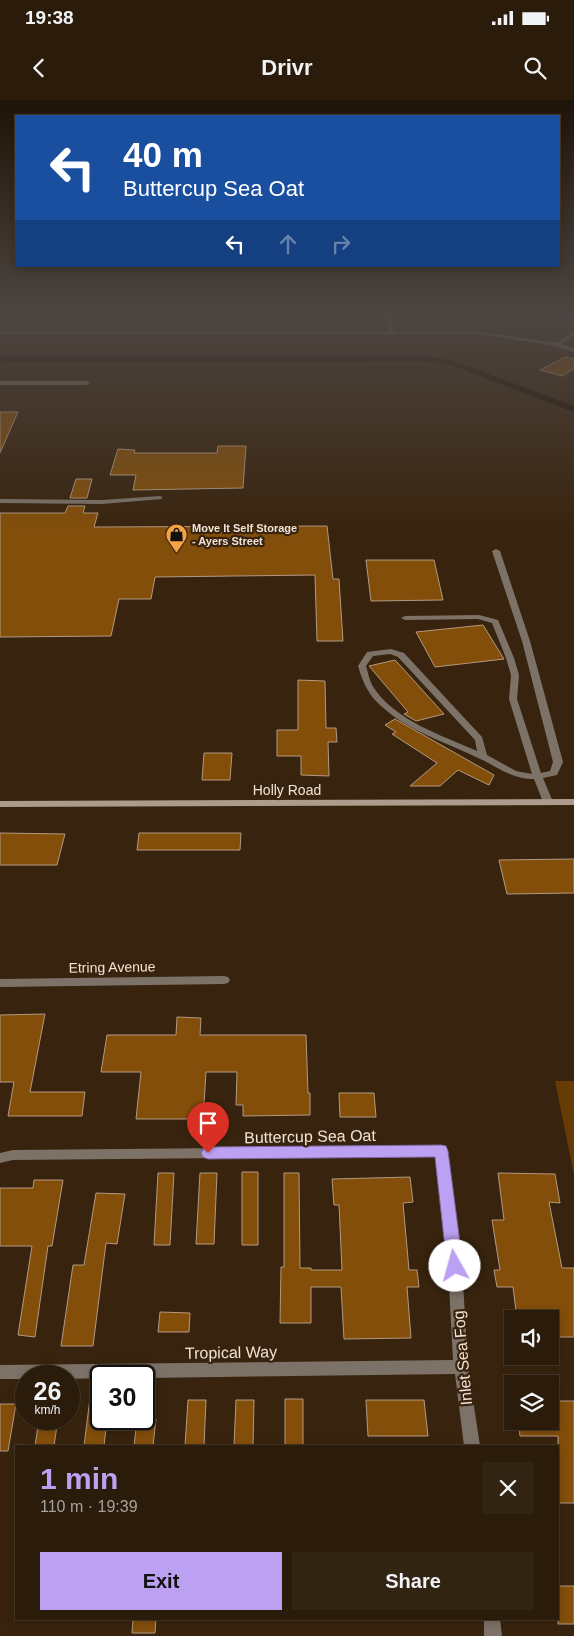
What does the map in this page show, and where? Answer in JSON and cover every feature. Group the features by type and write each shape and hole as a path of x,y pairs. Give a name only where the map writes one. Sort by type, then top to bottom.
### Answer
{"main road":[{"name":"Holly Road","path":"0,804 574,802"}],"street":[{"path":"0,501 102,502 160,498"},
{"path":"483,757 478,738 402,655 391,651 370,654 362,666 363,678 373,694 392,711 439,738 522,776 538,777 554,773 558,762 526,640 496,551"},
{"path":"405,618 479,617 495,622 515,675 513,699 548,802"},
{"name":"Etring Avenue","path":"0,983 224,980"},
{"name":"Buttercup Sea Oat","path":"0,1158 13,1155 441,1151"},
{"name":"Inlet Sea Fog","path":"441,1151 455,1266 461,1367 472,1445"},
{"name":"Tropical Way","path":"0,1372 461,1367"},
{"path":"492,1620 493,1636"}],"shaded area":[{"path":"555,1081 574,1081 574,1175"}],"building":[{"path":"0,412 18,412 0,453"},
{"path":"218,446 246,446 243,488 133,490 136,475 110,475 118,449 135,450 134,453 217,453"},
{"path":"76,479 92,479 87,498 70,498"},
{"name":"Move It Self Storage - Ayers Street","path":"68,506 85,506 83,513 98,513 94,527 327,526 333,579 339,579 343,641 317,641 315,575 155,577 151,599 119,599 111,636 0,637 0,513 65,513"},
{"path":"366,560 434,560 443,600 371,601"},
{"path":"483,625 504,659 435,667 416,632"},
{"path":"395,660 444,714 416,721 404,714 408,712 369,666"},
{"path":"298,680 325,681 326,728 336,728 337,742 328,742 329,776 301,775 301,756 277,756 277,730 298,730"},
{"path":"395,719 494,775 489,785 458,770 440,786 410,786 437,763 392,734 396,732 385,725"},
{"path":"204,753 232,753 230,780 202,780"},
{"path":"0,833 65,834 57,865 0,865"},
{"path":"139,833 241,833 240,850 137,850"},
{"path":"574,859 574,893 507,894 499,860"},
{"path":"45,1014 30,1092 85,1092 82,1116 8,1116 14,1082 0,1082 0,1015"},
{"path":"177,1017 201,1018 200,1035 306,1035 310,1115 243,1116 243,1105 236,1105 237,1072 206,1072 203,1119 136,1119 141,1072 101,1072 107,1035 176,1035"},
{"path":"339,1093 374,1093 376,1117 340,1117"},
{"path":"242,1172 258,1172 258,1245 242,1245"},
{"path":"158,1173 174,1173 170,1245 154,1245"},
{"path":"200,1173 217,1173 214,1244 196,1244"},
{"path":"284,1173 299,1173 300,1268 311,1268 311,1270 342,1270 339,1205 334,1205 332,1179 410,1177 413,1202 403,1203 409,1270 417,1270 419,1287 407,1287 411,1338 344,1339 341,1287 311,1287 311,1323 280,1323 281,1267 284,1267"},
{"path":"498,1173 555,1174 560,1203 549,1202 562,1268 574,1268 574,1337 559,1337 559,1310 516,1310 513,1287 497,1287 494,1270 500,1270 492,1220 504,1220"},
{"path":"34,1180 63,1180 52,1246 48,1246 35,1337 18,1335 32,1246 0,1246 0,1188 33,1188"},
{"path":"96,1193 125,1194 117,1244 106,1243 93,1346 61,1346 73,1265 84,1265"},
{"path":"160,1312 190,1313 189,1332 158,1332"},
{"path":"90,1398 90,1430 106,1430 104,1445 84,1445"},
{"path":"285,1399 303,1399 303,1445 285,1445"},
{"path":"188,1400 206,1400 204,1445 185,1445"},
{"path":"236,1400 254,1400 253,1445 234,1445"},
{"path":"366,1400 424,1400 428,1436 368,1436"},
{"path":"559,1401 574,1401 574,1503 559,1503 558,1436 520,1436 519,1430 559,1430"},
{"path":"0,1404 15,1404 8,1451 0,1451"},
{"path":"37,1430 56,1430 54,1445 35,1445"},
{"path":"136,1430 155,1430 153,1445 134,1445"},
{"path":"559,1586 574,1586 574,1624 558,1624"},
{"path":"133,1620 156,1620 155,1633 132,1633"}],"waterway":[{"path":"520,389 574,409"}],"place":[{"name":"Move It Self Storage - Ayers Street","path":"176,553"}],"route":[{"path":"208,1153 441,1151 455,1266"}]}
